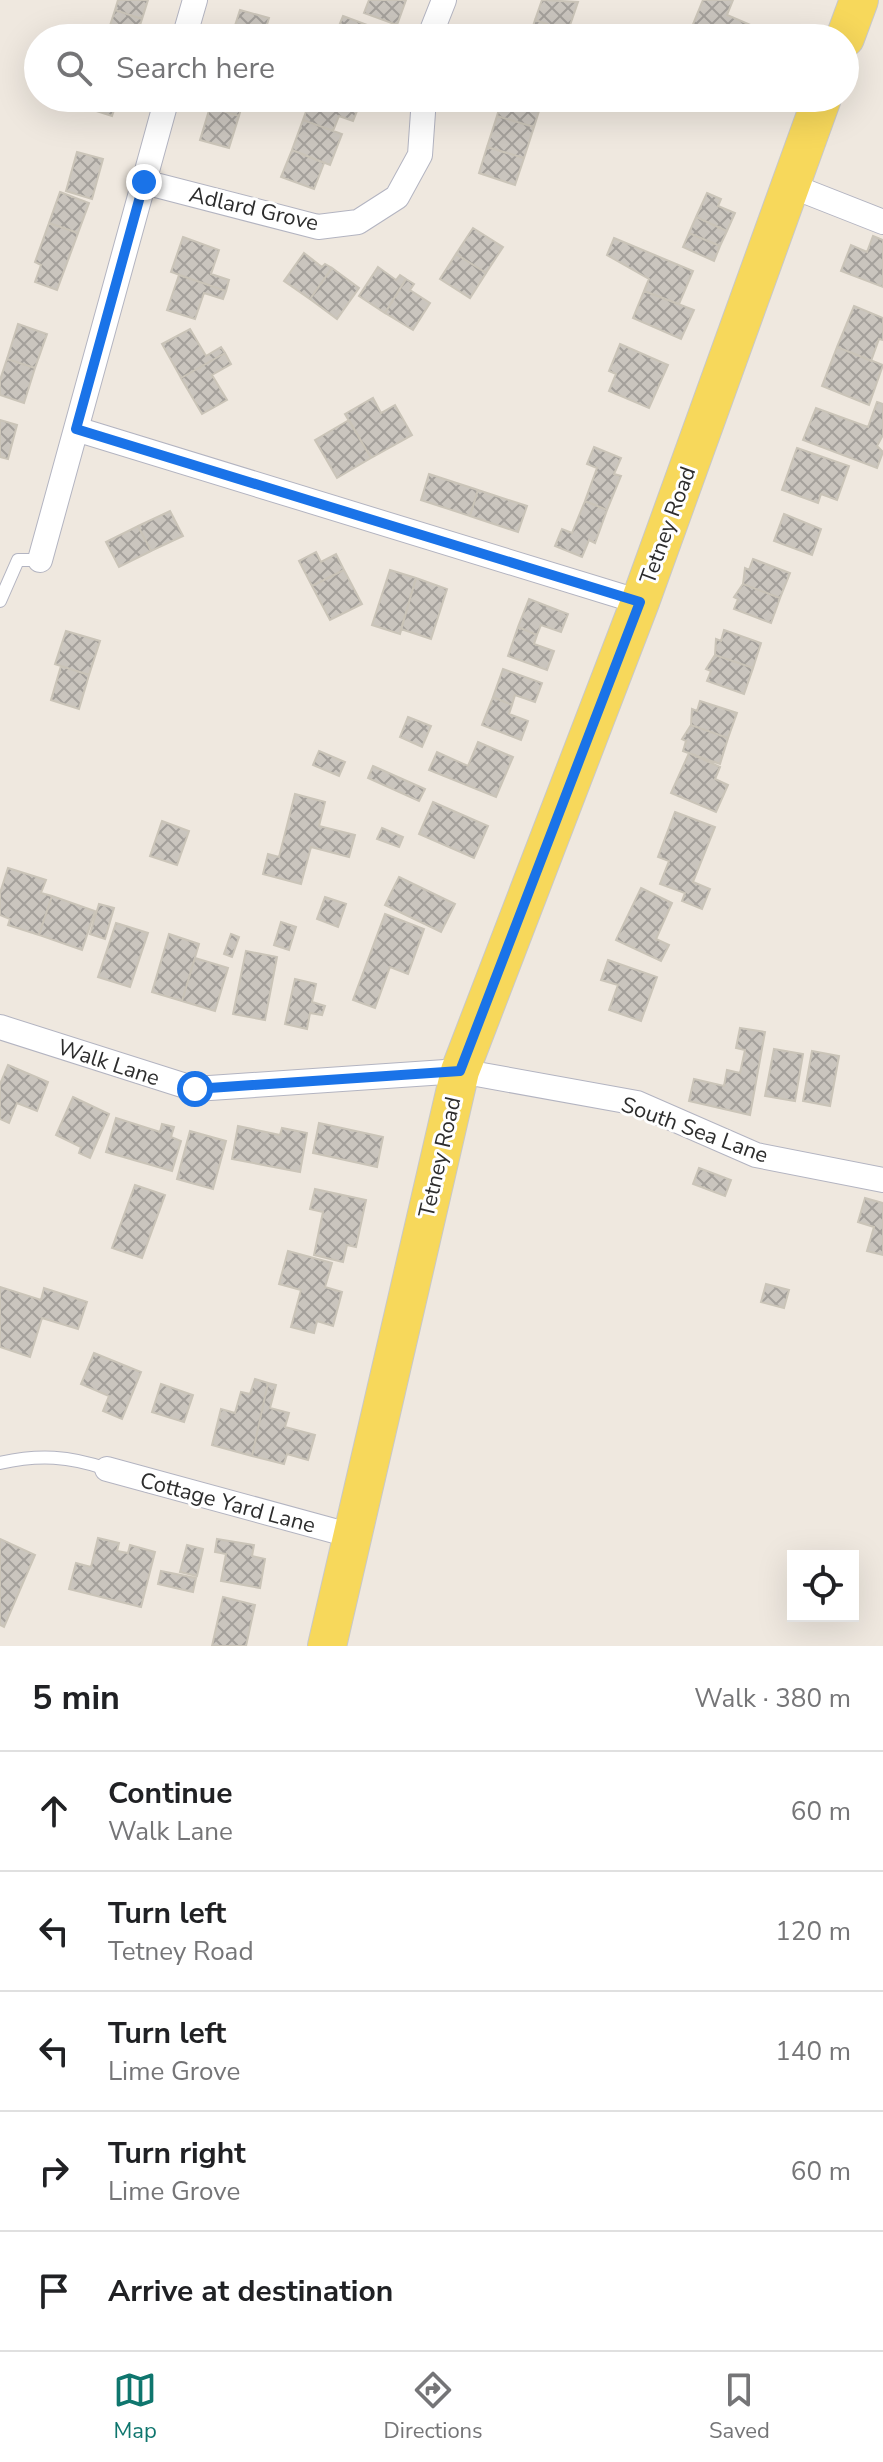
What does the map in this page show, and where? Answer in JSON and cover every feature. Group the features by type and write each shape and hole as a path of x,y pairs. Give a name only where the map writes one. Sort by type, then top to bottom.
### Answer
{"main road":[{"path":"850,24 859,0"},
{"name":"Tetney Road","path":"327,1646 349,1535 460,1071 640,602 817,112"}],"street":[{"path":"188,24 195,0"},
{"path":"435,24 444,0"},
{"path":"40,560 163,112"},
{"name":"Adlard Grove","path":"144,182 318,227 358,222 397,197 420,155 423,112"},
{"path":"789,185 883,222"},
{"path":"76,429 640,602"},
{"name":"Walk Lane","path":"0,1027 195,1089 460,1071"},
{"name":"South Sea Lane","path":"460,1071 637,1103 756,1155 883,1180"},
{"name":"Cottage Yard Lane","path":"107,1469 349,1535"}],"lane":[{"path":"0,601 18,560 40,560"},
{"path":"0,1463 28,1457 65,1456 107,1469"}],"building":[{"path":"118,0 148,0 142,19 115,10"},
{"path":"369,0 406,0 397,24 364,13"},
{"path":"542,0 578,2 570,24 547,24 535,20"},
{"path":"703,0 733,0 727,15 748,24 693,24"},
{"path":"115,10 142,19 140,24 110,24"},
{"path":"240,10 269,18 267,24 236,24"},
{"path":"343,16 364,24 340,24"},
{"path":"208,112 239,116 229,148 200,140"},
{"path":"306,112 357,112 353,121 339,116 333,131 303,120"},
{"path":"498,112 539,112 534,127 497,116"},
{"path":"497,116 534,127 524,158 487,147"},
{"path":"303,120 342,134 330,165 292,150"},
{"path":"487,147 524,158 515,185 479,173"},
{"path":"292,150 324,163 314,189 281,177"},
{"path":"77,152 103,159 92,199 66,191"},
{"path":"60,192 89,203 78,233 49,223"},
{"path":"707,193 721,199 718,206 735,213 727,231 696,217"},
{"path":"696,217 727,231 720,246 689,233"},
{"path":"49,223 78,233 57,290 35,282 41,265 35,262"},
{"path":"473,228 503,247 486,273 456,254"},
{"path":"689,233 720,246 714,261 683,247"},
{"path":"873,236 883,240 883,287 841,271 851,245 867,252"},
{"path":"183,237 219,250 211,274 229,280 226,291 171,272"},
{"path":"614,238 693,271 679,304 644,291 649,279 607,255"},
{"path":"304,253 322,267 325,264 332,268 310,299 284,281"},
{"path":"456,254 486,273 470,298 440,279"},
{"path":"378,267 396,280 400,275 406,279 385,313 359,296"},
{"path":"332,268 359,288 337,319 310,299"},
{"path":"179,275 226,291 223,299 204,293 195,319 167,310"},
{"path":"406,279 414,284 410,290 430,303 413,330 385,313"},
{"path":"644,291 694,310 681,339 633,318"},
{"path":"854,306 883,318 883,340 879,339 871,361 837,347"},
{"path":"18,324 47,334 35,368 7,359"},
{"path":"190,329 206,356 221,347 225,353 181,378 162,344"},
{"path":"620,344 668,365 649,408 609,391 616,374 609,371"},
{"path":"837,347 883,365 869,405 822,386"},
{"path":"225,353 231,364 212,375 227,400 202,414 181,378"},
{"path":"7,359 35,368 24,403 0,395 0,380"},
{"path":"373,398 381,413 395,405 412,435 371,458 345,414"},
{"path":"877,402 883,404 883,435 877,446 883,452 877,468 803,440 816,408 868,427"},
{"path":"0,420 17,425 8,459 0,457"},
{"path":"349,420 371,458 337,478 315,440"},
{"path":"594,447 621,458 614,474 621,476 607,510 585,501 597,468 587,464"},
{"path":"797,448 849,466 837,500 821,494 818,503 782,490"},
{"path":"429,474 478,490 470,516 421,500"},
{"path":"478,490 527,506 518,532 470,516"},
{"path":"585,501 607,510 595,543 589,540 582,557 555,546 562,529 572,533"},
{"path":"170,511 183,536 151,551 138,526"},
{"path":"784,514 821,529 812,555 774,541"},
{"path":"138,526 151,551 119,567 106,542"},
{"path":"316,552 321,562 336,554 344,570 312,586 299,561"},
{"path":"753,559 790,573 780,598 743,584 745,568 749,570"},
{"path":"344,570 362,604 330,620 312,586"},
{"path":"390,570 416,578 400,634 372,625"},
{"path":"416,578 447,589 431,639 401,629"},
{"path":"743,584 780,598 771,623 734,609 738,599 734,597"},
{"path":"529,599 568,614 561,632 541,625 537,635 518,627"},
{"path":"518,627 537,635 534,644 554,651 547,670 508,656"},
{"path":"724,630 761,643 753,668 715,655 716,639 721,641"},
{"path":"66,631 100,641 89,675 55,664"},
{"path":"715,655 753,668 744,694 707,681 711,671 706,669"},
{"path":"61,666 89,675 79,709 51,700"},
{"path":"503,669 542,683 535,702 515,695 512,705 493,697"},
{"path":"493,697 512,705 509,714 528,721 521,740 482,725"},
{"path":"700,701 737,713 728,738 691,725 692,709 697,711"},
{"path":"408,717 431,726 422,747 400,737"},
{"path":"691,725 728,738 720,764 683,751 686,741 682,739"},
{"path":"478,742 513,757 496,797 429,770 437,752 468,766"},
{"path":"319,751 345,762 339,776 313,765"},
{"path":"689,753 720,767 715,779 728,785 716,812 671,793"},
{"path":"373,766 425,789 419,801 368,778"},
{"path":"295,794 325,802 319,826 355,835 349,857 311,847 301,884 263,874 268,854 279,857"},
{"path":"433,802 488,826 474,858 419,834"},
{"path":"675,812 715,827 693,882 710,889 702,909 682,901 685,893 660,884 669,861 658,857"},
{"path":"162,821 189,831 177,865 150,856"},
{"path":"382,828 403,837 399,847 377,839"},
{"path":"8,868 46,880 41,893 52,896 39,935 8,925 10,919 0,915 0,893"},
{"path":"399,877 455,904 441,932 385,905"},
{"path":"641,888 672,903 656,939 669,945 661,961 616,940"},
{"path":"52,896 95,911 82,950 39,935"},
{"path":"325,897 346,904 338,927 317,919"},
{"path":"99,904 114,908 105,939 90,934"},
{"path":"385,914 424,929 408,974 390,967 375,1008 353,1000"},
{"path":"281,922 296,927 289,950 274,945"},
{"path":"116,923 148,933 130,987 98,977"},
{"path":"169,934 199,944 182,1001 152,992"},
{"path":"231,934 239,937 232,957 224,954"},
{"path":"246,951 277,957 265,1020 233,1014"},
{"path":"195,958 228,968 215,1011 182,1001"},
{"path":"608,960 657,977 641,1021 609,1010 618,985 601,980"},
{"path":"295,979 316,984 312,1002 325,1006 322,1015 310,1013 307,1029 285,1024"},
{"path":"740,1028 765,1032 750,1115 689,1101 694,1079 724,1086 727,1070 740,1073 745,1050 736,1048"},
{"path":"774,1049 803,1054 795,1101 765,1096"},
{"path":"812,1051 839,1056 830,1106 803,1101"},
{"path":"8,1065 48,1082 37,1111 17,1103 9,1123 0,1119 0,1084"},
{"path":"73,1097 109,1114 90,1158 79,1153 81,1147 56,1135"},
{"path":"116,1118 160,1132 162,1124 174,1127 171,1137 181,1141 172,1171 106,1152"},
{"path":"319,1123 383,1137 377,1167 313,1153"},
{"path":"238,1126 280,1135 282,1128 307,1133 300,1172 232,1159"},
{"path":"190,1131 226,1141 213,1189 177,1179"},
{"path":"699,1168 731,1180 725,1196 693,1184"},
{"path":"135,1185 165,1195 142,1258 112,1248"},
{"path":"315,1189 366,1200 356,1247 347,1245 343,1262 314,1255 323,1212 310,1209"},
{"path":"865,1198 883,1203 883,1255 867,1251 874,1227 858,1222"},
{"path":"288,1251 332,1263 325,1287 342,1292 333,1326 317,1321 314,1333 291,1327 301,1290 279,1284"},
{"path":"766,1284 789,1290 784,1308 761,1302"},
{"path":"0,1287 41,1300 44,1288 87,1302 78,1329 42,1318 30,1357 0,1347"},
{"path":"94,1353 141,1372 122,1419 103,1411 109,1396 81,1384"},
{"path":"255,1379 268,1383 252,1456 212,1445 221,1409 235,1413 241,1392 250,1394"},
{"path":"268,1383 276,1385 270,1408 289,1413 285,1427 315,1435 308,1460 287,1454 284,1464 252,1456"},
{"path":"161,1384 193,1395 184,1422 152,1412"},
{"path":"98,1538 119,1543 117,1551 128,1553 130,1545 155,1552 141,1607 69,1589 76,1563 91,1567"},
{"path":"0,1539 35,1555 4,1627 0,1625"},
{"path":"217,1539 254,1545 252,1556 265,1559 260,1588 221,1581 226,1554 215,1552"},
{"path":"187,1545 203,1549 197,1576 180,1572"},
{"path":"161,1571 196,1578 193,1592 158,1584"},
{"path":"223,1597 255,1605 246,1646 212,1646"}],"route":[{"path":"144,182 76,429 640,602 460,1071 195,1089"}]}
